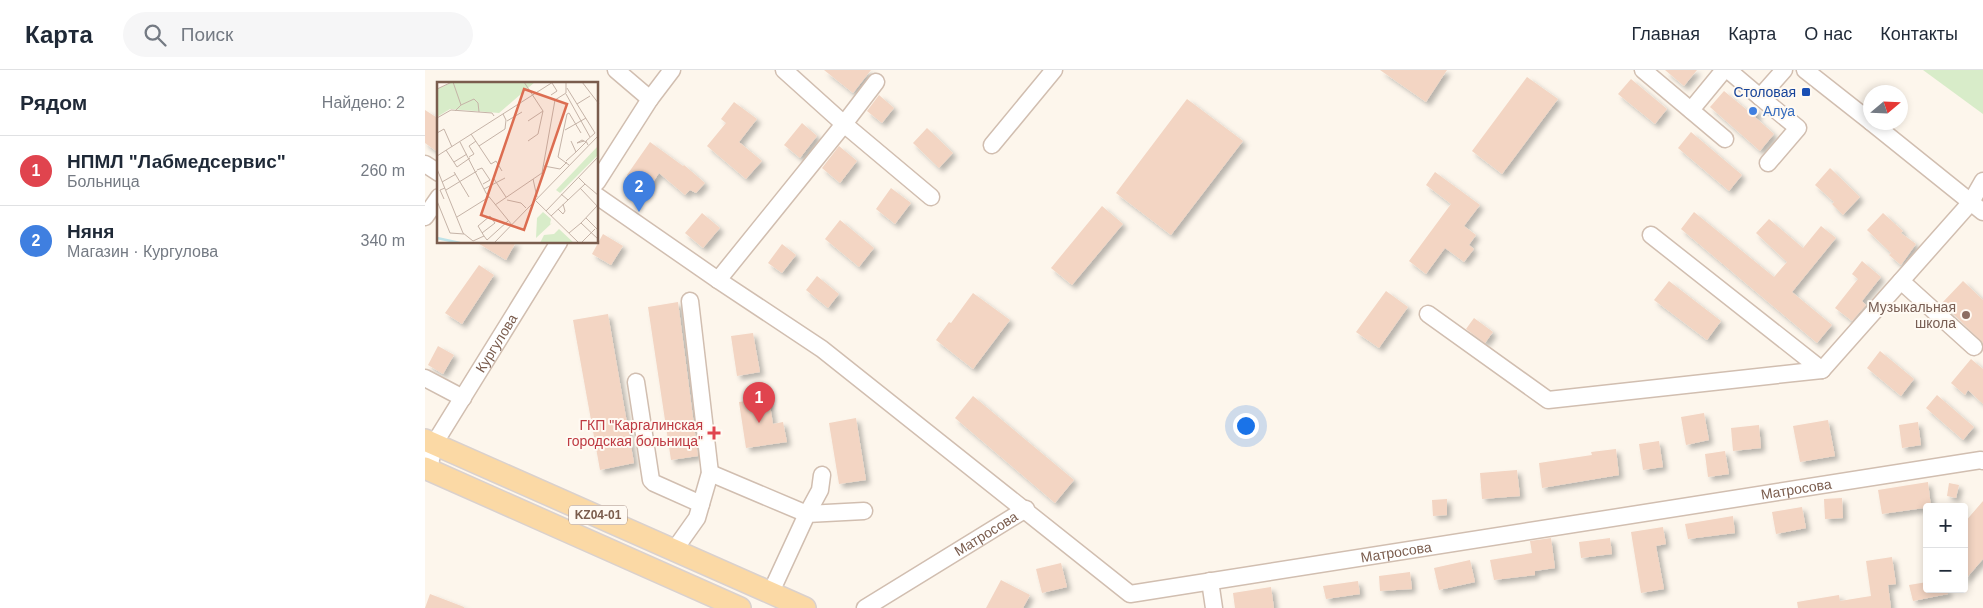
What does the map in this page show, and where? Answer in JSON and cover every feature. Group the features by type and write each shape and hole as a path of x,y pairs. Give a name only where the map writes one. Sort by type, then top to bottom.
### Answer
{"main road":[{"name":"KZ04-01","path":"429,442 675,549 800,607"},
{"name":"KZ04-01","path":"427,469 740,608"}],"street":[{"path":"616,70 651,99"},
{"path":"599,179 672,70"},
{"path":"784,70 931,197"},
{"path":"993,145 1054,70"},
{"path":"1643,70 1725,139"},
{"path":"1691,110 1724,70"},
{"path":"1728,70 1798,128 1768,163"},
{"path":"1761,97 1784,70"},
{"path":"1805,70 1863,116"},
{"path":"718,280 845,124 876,82"},
{"path":"1881,130 1977,207"},
{"path":"425,164 437,172"},
{"path":"1428,314 1548,400 1822,370 1901,281 1977,207 1983,181"},
{"path":"599,197 822,349 1026,509"},
{"path":"425,217 437,200"},
{"path":"1651,235 1822,370"},
{"name":"Кургулова","path":"429,442 463,398 558,244"},
{"path":"1901,281 1974,347"},
{"path":"675,549 697,518 710,473 690,301"},
{"path":"425,378 463,398"},
{"path":"636,382 651,480 701,504"},
{"path":"427,469 429,442"},
{"name":"Матросова","path":"865,608 1026,509 1130,594 1982,461"},
{"path":"710,473 807,514 864,511"},
{"path":"771,592 820,490 822,475"},
{"path":"1210,581 1215,608"}],"green space":[{"path":"1923,70 1983,70 1983,114"}],"building":[{"path":"824,70 871,70 853,93"},
{"path":"1380,70 1447,70 1426,102"},
{"path":"1665,70 1697,70 1684,86"},
{"path":"1527,77 1558,99 1502,174 1472,151"},
{"path":"1631,79 1667,109 1655,124 1618,94"},
{"path":"1724,91 1747,110 1751,106 1759,112 1755,117 1774,134 1760,151 1710,107"},
{"path":"879,95 894,108 882,123 867,111"},
{"path":"1187,99 1243,141 1171,235 1116,193"},
{"path":"734,102 757,119 739,142 762,161 746,179 707,146 726,123 721,119"},
{"path":"425,110 437,118 437,152 425,143"},
{"path":"802,123 817,136 800,158 784,145"},
{"path":"927,128 953,153 939,168 913,143"},
{"path":"1691,132 1742,175 1729,191 1678,148"},
{"path":"650,142 684,165 705,183 696,193 690,190 685,195 659,173 648,190 627,175"},
{"path":"839,146 857,161 840,183 822,168"},
{"path":"1830,168 1860,197 1843,215 1832,204 1834,202 1815,185"},
{"path":"1435,172 1480,205 1464,226 1476,235 1469,245 1474,249 1464,262 1445,248 1426,274 1409,261 1451,204 1426,185"},
{"path":"891,188 911,203 895,224 876,209"},
{"path":"1102,206 1123,224 1072,285 1051,268"},
{"path":"1694,212 1774,277 1787,262 1756,233 1769,219 1803,248 1821,226 1836,238 1792,292 1832,325 1817,343 1681,229"},
{"path":"702,213 720,228 703,248 685,233"},
{"path":"1883,213 1903,231 1901,233 1916,244 1901,265 1889,255 1891,253 1867,230"},
{"path":"840,220 874,248 859,267 825,239"},
{"path":"603,234 623,246 611,265 592,254"},
{"path":"479,244 515,244 506,260"},
{"path":"782,244 796,255 782,273 768,263"},
{"path":"1862,261 1881,277 1862,301 1866,305 1852,321 1835,308 1858,279 1852,274"},
{"path":"479,265 494,275 462,324 445,313"},
{"path":"817,276 839,294 828,308 806,290"},
{"path":"1669,281 1721,321 1707,340 1654,300"},
{"path":"1963,281 1983,300 1983,343 1942,303"},
{"path":"1386,291 1408,307 1379,348 1356,332"},
{"path":"973,293 1010,320 973,369 936,340"},
{"path":"678,302 698,456 671,460 648,307"},
{"path":"608,314 634,463 600,470 573,320"},
{"path":"1474,318 1493,332 1485,343 1466,329"},
{"path":"753,333 760,372 737,376 731,336"},
{"path":"438,346 454,355 443,374 428,365"},
{"path":"1880,351 1914,379 1901,396 1867,368"},
{"path":"1971,359 1983,369 1983,404 1968,390 1965,395 1951,383"},
{"path":"1937,395 1974,427 1963,440 1926,408"},
{"path":"973,396 1074,480 1055,503 955,418"},
{"path":"769,398 773,424 783,422 787,442 746,448 739,402"},
{"path":"1704,413 1709,440 1686,445 1681,417"},
{"path":"856,418 866,480 839,484 829,423"},
{"path":"1828,420 1835,456 1800,462 1793,426"},
{"path":"1918,422 1921,445 1902,448 1899,425"},
{"path":"1759,425 1761,448 1733,451 1731,428"},
{"path":"1659,441 1663,467 1643,470 1639,444"},
{"path":"1616,449 1619,475 1542,488 1539,463 1592,455 1591,452"},
{"path":"1725,451 1729,474 1708,477 1705,454"},
{"path":"1517,470 1520,496 1482,499 1480,473"},
{"path":"1928,482 1931,503 1923,503 1923,508 1882,514 1878,490"},
{"path":"1949,483 1959,485 1956,498 1947,496"},
{"path":"1842,498 1843,518 1825,519 1824,499"},
{"path":"1447,499 1447,515 1433,516 1432,500"},
{"path":"1983,501 1983,559 1968,576 1968,548 1968,518"},
{"path":"1802,507 1806,528 1776,534 1772,512"},
{"path":"1733,516 1735,533 1688,539 1685,524"},
{"path":"1663,527 1666,544 1656,546 1664,589 1641,593 1631,532"},
{"path":"1551,538 1555,568 1535,571 1535,575 1494,580 1490,560 1532,553 1530,541"},
{"path":"1610,538 1612,554 1581,558 1579,542"},
{"path":"1892,557 1896,584 1888,585 1891,608 1798,608 1797,602 1839,595 1840,601 1871,596 1866,561"},
{"path":"1470,560 1475,582 1439,590 1434,568"},
{"path":"1061,563 1067,587 1042,593 1036,569"},
{"path":"1410,572 1412,589 1380,591 1379,576"},
{"path":"1001,580 1030,595 1023,608 986,608"},
{"path":"1358,581 1360,594 1326,599 1323,586"},
{"path":"1923,583 1923,593 1948,594 1913,601 1909,585"},
{"path":"1271,587 1274,608 1235,608 1233,593"},
{"path":"430,594 464,607 464,608 425,608"}],"place":[{"name":"Столовая","path":"1806,92"},
{"name":"Алуа","path":"1753,111"},
{"name":"Няня","path":"639,212"},
{"name":"Музыкальная школа","path":"1966,315"},
{"name":"НПМЛ \"Лабмедсервис\"","path":"759,423"},
{"name":"ГКП \"Каргалинская городская больница\"","path":"714,433"}]}
